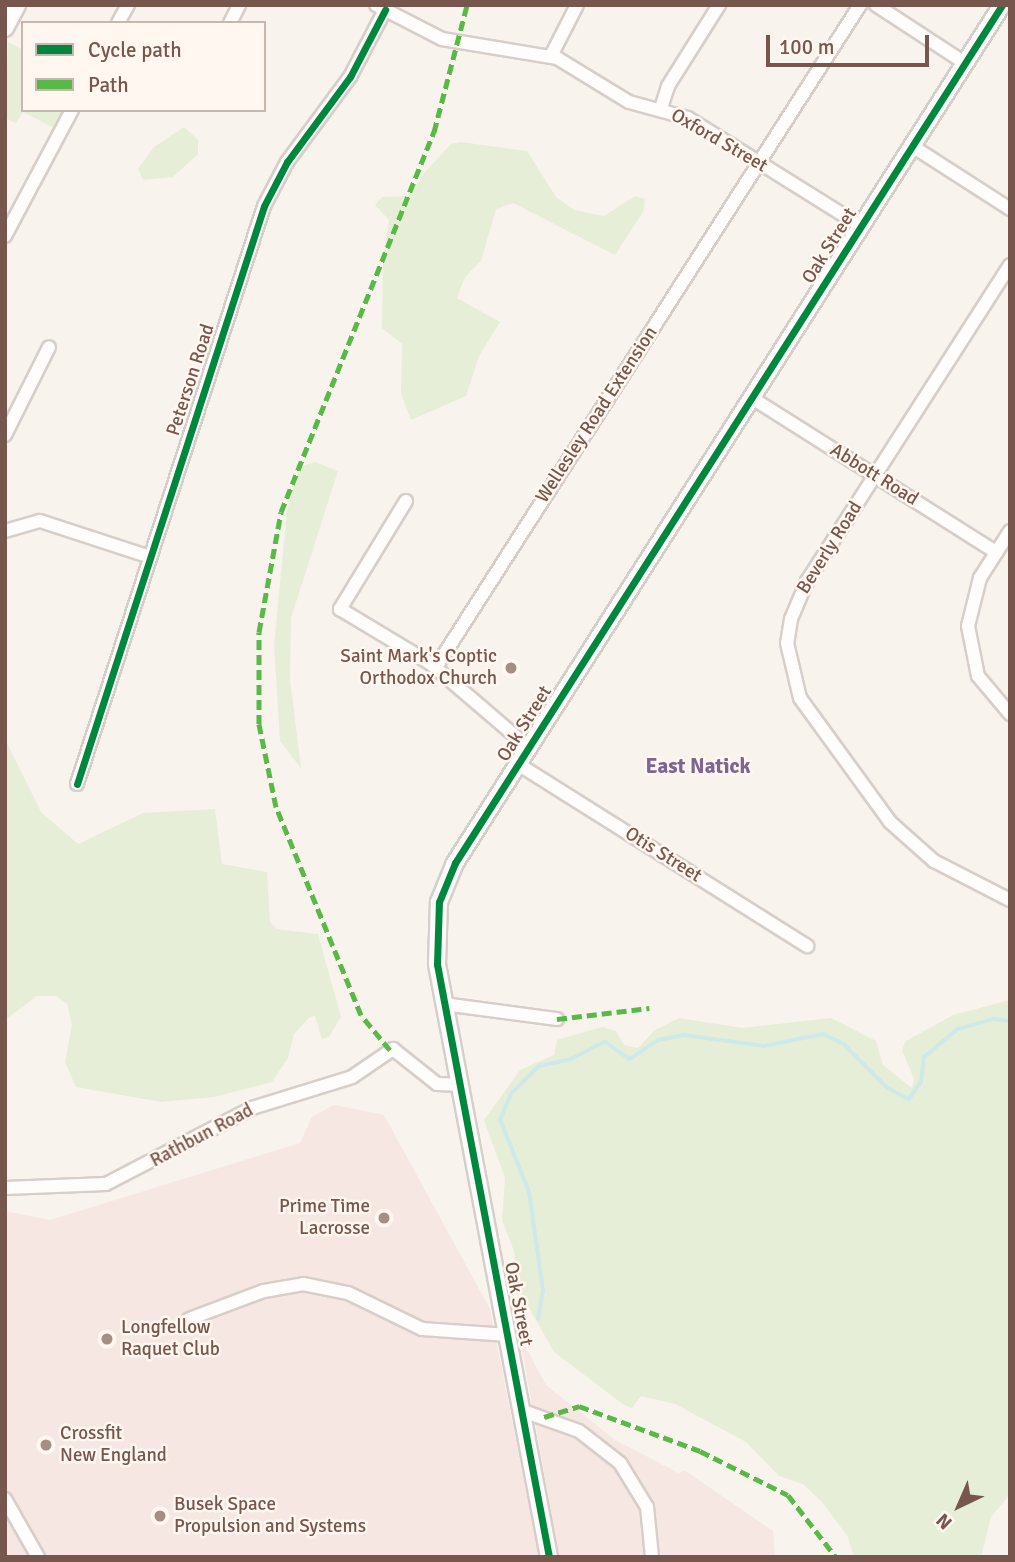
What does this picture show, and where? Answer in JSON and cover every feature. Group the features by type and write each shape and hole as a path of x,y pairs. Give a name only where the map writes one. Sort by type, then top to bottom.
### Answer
{"main road":[{"path":"5,28 17,5"},
{"name":"Oak Street","path":"549,1557 444,1003 435,940 443,889 518,764 1002,5"}],"street":[{"path":"119,21 128,5"},
{"path":"231,21 239,5"},
{"path":"551,56 578,5"},
{"path":"661,108 668,86 719,5"},
{"name":"Wellesley Road Extension","path":"436,667 860,5"},
{"path":"876,5 965,63"},
{"name":"Oxford Street","path":"380,8 450,41 551,56 629,102 661,108 688,118 861,226"},
{"name":"Peterson Road","path":"77,784 267,198 287,162 350,76 380,8"},
{"path":"5,236 71,112"},
{"path":"912,146 1010,209"},
{"name":"Beverly Road","path":"1010,265 794,607 788,643 794,684 815,723 900,832 934,861 1010,900"},
{"path":"5,435 49,347"},
{"name":"Abbott Road","path":"752,398 996,552"},
{"path":"406,501 340,609 436,667 529,748"},
{"path":"5,531 40,521 150,557"},
{"path":"1010,531 975,591 968,639 984,688 1010,714"},
{"name":"Otis Street","path":"518,764 807,946"},
{"path":"444,1003 557,1019"},
{"name":"Rathbun Road","path":"5,1188 106,1184 253,1108 347,1079 393,1049 437,1084 460,1085"},
{"path":"189,1318 264,1291 303,1284 348,1293 422,1329 508,1335"},
{"path":"523,1411 579,1431 620,1462 647,1507 652,1557"},
{"path":"5,1499 38,1557"}],"shaded area":[{"path":"334,1105 384,1115 490,1309 539,1557 5,1557 5,1211 50,1220 300,1143 312,1117"},
{"path":"520,1337 546,1385 615,1440 679,1473 684,1470 773,1531 775,1557 559,1557"}],"green space":[{"path":"8,42 21,49 23,112 16,123 5,118"},
{"path":"23,112 65,112 56,129"},
{"path":"184,127 198,140 198,154 173,177 143,180 138,169 154,147"},
{"path":"461,142 527,151 556,197 574,210 604,216 635,196 645,199 643,212 615,255 513,203 496,209 481,261 465,277 457,298 500,322 479,356 466,396 411,420 401,394 402,344 382,328 383,258 389,220 375,205 382,197 409,196 425,172 451,144"},
{"path":"315,462 338,471 291,618 290,679 301,768 280,741 274,645 287,511 299,467"},
{"path":"5,739 41,812 78,844 143,813 215,809 222,864 267,872 270,922 277,929 318,934 341,1017 329,1037 322,1039 315,1016 310,1017 294,1034 288,1058 272,1082 214,1097 161,1102 76,1087 65,1062 72,1025 67,1004 56,996 37,996 5,1020"},
{"path":"1010,1000 1010,1494 991,1517 981,1557 854,1557 848,1537 822,1502 803,1484 779,1476 746,1442 675,1404 641,1396 632,1408 624,1405 554,1352 518,1288 514,1251 502,1220 505,1178 484,1120 520,1070 554,1055 557,1040 602,1027 616,1031 624,1045 638,1048 655,1030 679,1018 743,1028 831,1018 876,1041 883,1065 912,1088 914,1079 902,1050 906,1041 953,1015"}],"waterway":[{"path":"538,1319 543,1291 529,1192 500,1120 511,1094 539,1066 571,1059 605,1042 630,1059 658,1040 684,1035 764,1046 823,1034 844,1044 888,1088 909,1099 921,1082 924,1057 958,1029 994,1019 1010,1021"}],"marked path":[{"path":"390,1050 361,1015 276,807 259,724 259,632 281,512 434,132 467,5"},
{"path":"557,1019 649,1008"},
{"path":"544,1417 579,1406 700,1451 788,1495 836,1557"}],"cycle path":[{"path":"549,1557 437,964 439,902 455,863 1002,5"},
{"path":"77,784 264,206 287,162 350,77 385,10"}],"place":[{"name":"Saint Mark's Coptic Orthodox Church","path":"511,668"},
{"name":"Prime Time Lacrosse","path":"384,1218"},
{"name":"Longfellow Raquet Club","path":"107,1339"},
{"name":"Crossfit New England","path":"46,1445"},
{"name":"Busek Space Propulsion and Systems","path":"160,1516"}],"district":[{"name":"East Natick","path":"698,766"}]}
